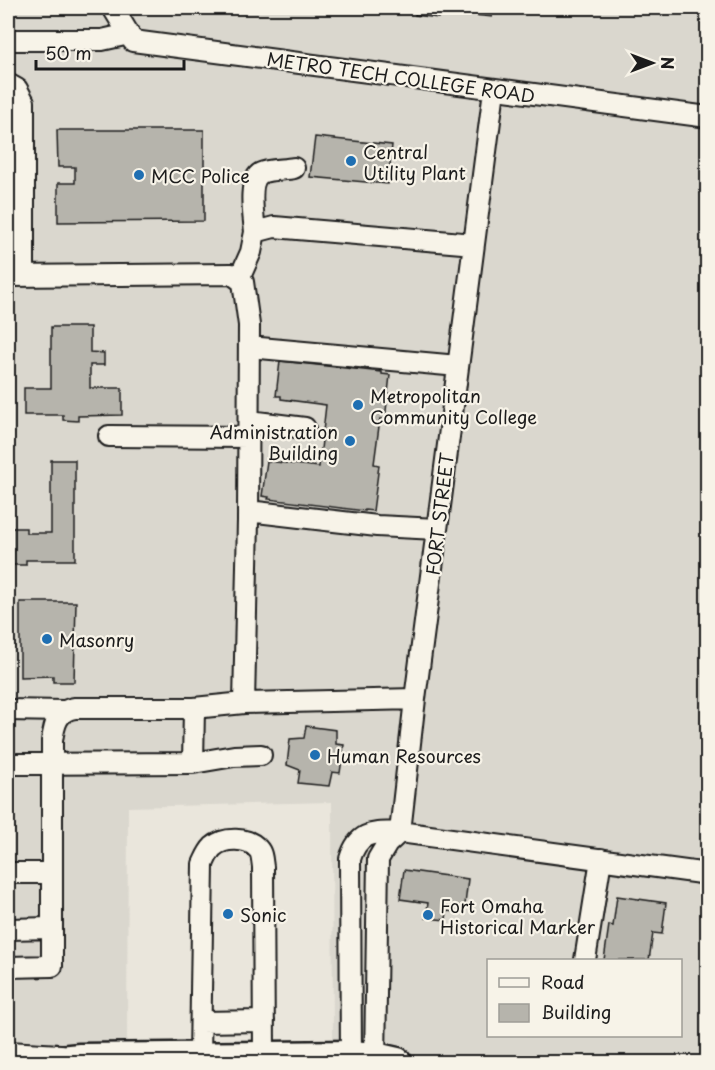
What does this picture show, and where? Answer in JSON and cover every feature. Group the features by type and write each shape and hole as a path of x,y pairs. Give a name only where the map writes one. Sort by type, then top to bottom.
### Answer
{"highway":[{"path":"39,1062 80,1058 264,1057 370,1060"}],"main road":[{"path":"8,1054 80,1058"}],"street":[{"path":"8,40 102,40 129,34 113,8"},
{"name":"METRO TECH COLLEGE ROAD","path":"129,34 133,41 708,117"},
{"path":"8,84 17,89 24,102 16,176 16,276 232,274 243,282 249,325 244,703"},
{"name":"FORT STREET","path":"400,832 415,699 494,90"},
{"path":"239,279 255,232 252,194 254,181 261,173 294,168"},
{"path":"255,232 274,227 474,244"},
{"path":"249,347 458,366"},
{"path":"109,436 305,428"},
{"path":"248,511 377,526 437,529"},
{"path":"8,710 194,708 244,703 415,699"},
{"path":"193,763 194,708"},
{"path":"8,967 52,966 52,763 54,729 63,711"},
{"path":"8,764 193,763 234,756 261,755"},
{"path":"370,1060 378,859 387,844 400,832"},
{"path":"370,1060 350,859 354,845 362,837 375,833 400,832 708,874"},
{"path":"200,1058 203,864 209,851 215,845 226,841 242,840 252,843 260,851 263,867 264,1057"},
{"path":"585,959 601,859"},
{"path":"8,873 52,873"},
{"path":"8,929 51,928"},
{"path":"201,1022 264,1021"}],"shaded area":[{"name":"Metropolitan Community College","path":"8,8 707,8 707,1056 333,1054 332,802 128,807 127,1051 8,1052"}],"building":[{"path":"407,8 493,8 492,17 447,12 439,13 438,18 415,15 416,10"},
{"name":"MCC Police","path":"57,130 204,130 204,221 58,222 58,183 75,183 75,167 58,167"},
{"name":"Central Utility Plant","path":"315,137 392,145 388,184 310,177"},
{"path":"51,327 90,327 90,352 104,353 104,365 90,365 90,388 122,388 122,415 78,416 78,421 63,420 63,415 24,415 24,388 51,388"},
{"name":"Administration Building","path":"280,361 382,372 382,374 390,375 385,420 380,419 374,464 379,465 373,511 268,499 269,497 262,496 267,461 319,467 326,405 281,399 281,396 276,396"},
{"path":"51,460 75,460 75,560 26,560 26,565 8,565 8,528 26,528 26,533 51,533"},
{"name":"Masonry","path":"20,602 76,602 74,682 53,682 53,676 20,677"},
{"name":"Human Resources","path":"306,726 336,730 336,744 344,745 340,773 332,772 329,786 298,783 300,770 287,765 290,739 304,738"},
{"path":"404,870 468,879 464,913 447,911 446,920 426,918 428,903 400,899"},
{"path":"617,896 666,903 662,934 653,933 649,959 604,959 609,925 613,926"}],"place":[{"name":"Central Utility Plant","path":"351,161"},
{"name":"MCC Police","path":"139,175"},
{"name":"Metropolitan Community College","path":"358,405"},
{"name":"Administration Building","path":"350,441"},
{"name":"Masonry","path":"47,639"},
{"name":"Human Resources","path":"315,755"},
{"name":"Sonic","path":"228,914"},
{"name":"Fort Omaha Historical Marker","path":"428,915"}]}
